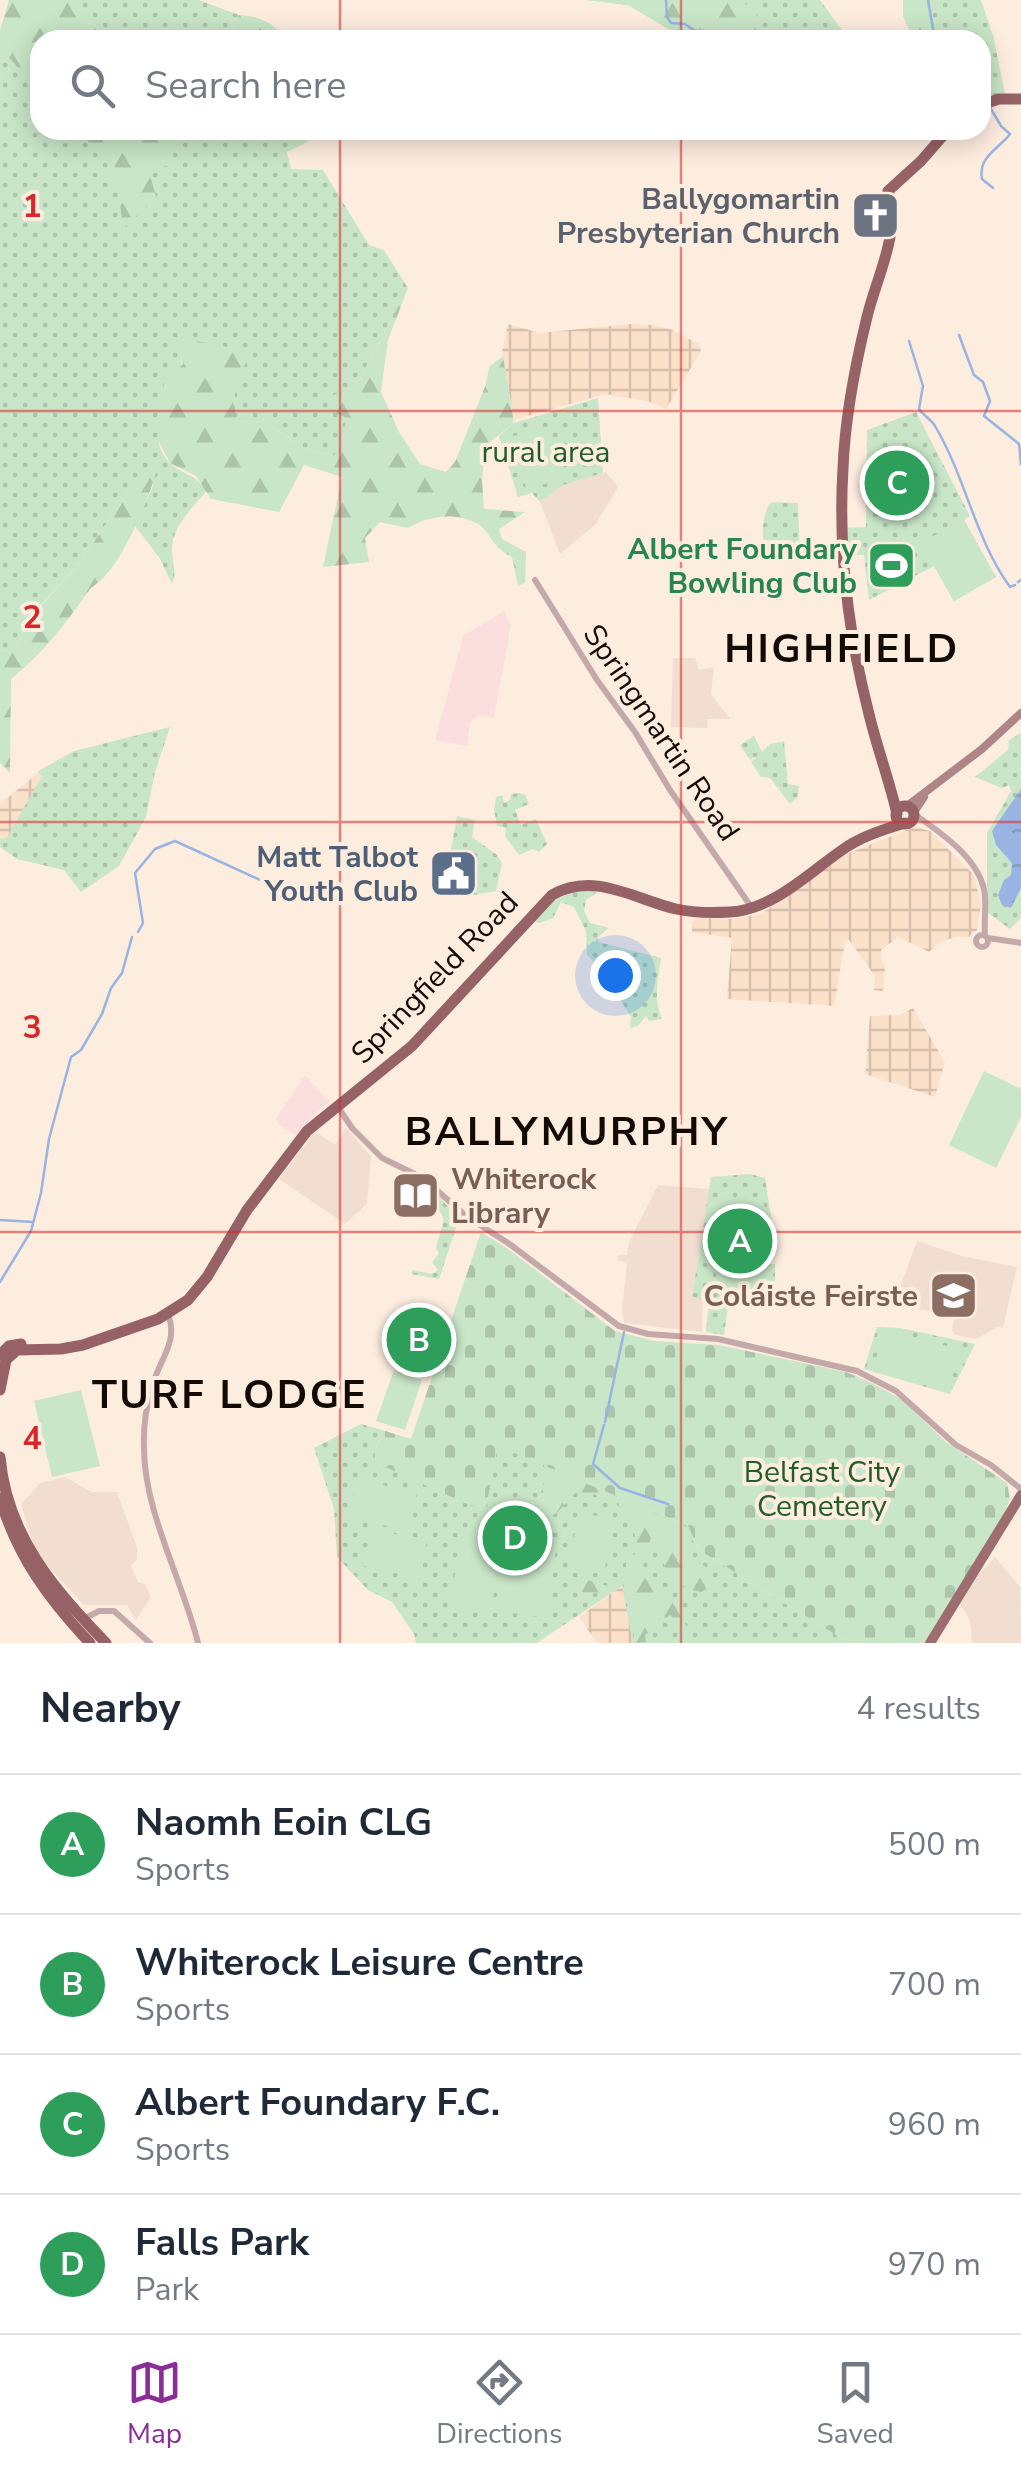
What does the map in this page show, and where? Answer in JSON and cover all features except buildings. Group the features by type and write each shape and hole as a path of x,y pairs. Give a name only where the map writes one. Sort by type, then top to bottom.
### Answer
{"highway":[{"path":"991,103 1021,99"},
{"path":"906,814 856,658 841,528 843,462 854,377 875,284 889,244 891,206 884,194 939,140"},
{"name":"Springfield Road","path":"0,1354 17,1344 39,1349 82,1345 168,1314 201,1286 247,1210 307,1131 412,1046 542,903 562,889 594,884 678,909 753,908 853,843 887,828 906,814"},
{"path":"0,1390 9,1356 20,1349 39,1349"},
{"path":"0,1458 20,1531 90,1643"},
{"path":"0,1498 27,1564 98,1643"},
{"path":"81,1625 106,1643"}],"main road":[{"name":"Springfield Road","path":"906,814 929,789 1021,714"},
{"path":"930,1643 1014,1506 1021,1487"}],"street":[{"name":"Springmartin Road","path":"535,580 670,790 753,908"},
{"path":"906,814 949,841 978,873 985,896 985,938 1021,943"},
{"path":"736,911 744,896"},
{"path":"337,1106 352,1128 382,1158 433,1185 466,1216 508,1243 609,1321 648,1334 718,1339 857,1371 896,1391 956,1445 1021,1487"},
{"path":"168,1314 173,1337 154,1380 145,1417 144,1456 148,1485 198,1643"},
{"path":"81,1625 99,1610 109,1610 122,1614 150,1643"}],"shaded area":[{"path":"508,324 540,333 653,325 699,344 701,351 666,409 647,401 605,394 514,420 502,352"},
{"path":"606,472 618,487 596,524 560,554 540,502 563,485"},
{"path":"504,611 511,625 494,717 479,715 470,722 467,746 435,740 463,636"},
{"path":"673,658 695,658 699,670 714,667 711,694 730,719 708,719 707,728 671,727"},
{"path":"38,773 42,775 23,814 6,840 0,837 0,804"},
{"path":"915,827 930,831 974,875 981,904 977,930 969,937 939,943 929,952 899,937 881,950 885,966 883,991 874,990 875,976 849,940 845,942 834,1006 727,999 732,938 692,932 692,922 698,918 730,919 761,914 846,854"},
{"path":"913,1008 945,1062 935,1097 865,1074 870,1016 900,1015"},
{"path":"305,1075 330,1102 297,1136 276,1119"},
{"path":"346,1128 371,1156 367,1204 345,1224 279,1179 315,1131 335,1145"},
{"path":"658,1185 709,1189 692,1296 703,1299 702,1332 624,1323 627,1263 617,1260 618,1255 627,1255 629,1242"},
{"name":"Coláiste Feirste","path":"917,1241 962,1256 1017,1267 1003,1328 976,1339 955,1335 955,1314 893,1306"},
{"path":"65,1477 92,1492 117,1492 137,1547 137,1559 131,1566 151,1597 136,1620 127,1605 84,1605 43,1561 31,1539 21,1504 40,1483"},
{"path":"995,1557 1020,1587 1021,1643 972,1643 970,1621 960,1604"},
{"path":"623,1585 633,1643 597,1643 579,1617"}],"green space":[{"path":"9,0 71,0 96,30 30,30 30,80 0,48 0,30"},
{"path":"71,0 199,0 239,15 231,30 96,30"},
{"path":"587,0 820,0 842,30 670,30 628,5"},
{"path":"587,0 740,0 757,11 757,30 670,30 628,5"},
{"path":"903,0 981,0 993,35 1005,94 991,98 991,30 909,30 903,16"},
{"path":"903,0 932,0 929,21 932,30 909,30 903,16"},
{"path":"239,15 254,17 278,30 231,30"},
{"path":"0,47 30,78 30,140 87,140 102,152 118,184 149,170 167,140 311,140 287,152 291,169 323,170 369,245 384,250 408,288 356,386 325,400 347,418 334,456 305,449 265,422 235,421 235,392 201,344 176,338 181,368 162,416 158,440 170,463 207,491 175,535 172,584 159,557 135,526 153,486 151,470 136,480 81,561 30,617 13,652 0,650"},
{"path":"85,140 168,142 170,165 149,171 156,197 123,229 116,185 99,153"},
{"path":"408,288 388,340 381,392 399,432 420,464 446,472 455,462 489,367 503,356 514,423 485,446 482,481 484,509 525,512 499,529 502,539 526,552 525,583 518,586 512,557 478,524 452,517 425,520 408,528 380,522 365,538 369,562 323,567 342,477 304,465 279,512 211,499 196,476 170,463 157,438 164,383 183,364 175,337 233,348 246,362 235,392 235,421 265,422 305,449 334,456 347,418 333,412 324,399 356,386"},
{"name":"rural area","path":"598,398 603,473 563,485 540,502 532,493 518,497 499,436 514,423"},
{"path":"916,412 970,516 964,520 996,577 954,601 934,566 869,600 864,555 843,555 841,528 866,527 867,430"},
{"path":"546,428 560,480 526,489 513,436"},
{"path":"878,452 917,452 917,515 877,514"},
{"path":"151,470 156,472 148,498 113,566 44,648 11,679 10,773 0,763 0,650 13,652 30,618 81,561 136,480"},
{"path":"773,502 798,503 800,556 770,558 764,545 763,524"},
{"path":"963,519 996,577 954,601 921,543"},
{"path":"170,727 146,817 119,866 81,892 64,870 17,859 0,847 0,838 6,839 42,776 37,772 74,751"},
{"path":"1021,733 1021,918 1010,929 987,912 987,833 1011,791 1009,785 1002,788 975,777 1008,750 1009,740"},
{"path":"754,736 762,752 770,744 784,741 788,784 799,786 798,796 790,804 770,778 761,777 751,762 758,755 750,760 740,745"},
{"path":"520,793 529,804 515,810 521,825 536,819 547,844 539,852 533,849 519,855 505,836 506,828 497,826 494,810 496,797 502,795 504,803 511,794"},
{"path":"457,816 475,820 472,837 502,863 496,891 473,895 462,882 450,854"},
{"path":"578,890 599,891 586,900 584,911 590,923 609,928 598,937 598,942 661,958 657,996 662,1019 649,1021 646,1016 638,1026 630,1028 631,1017 603,971 587,955 586,931 574,907 561,902 553,918 534,921 552,901"},
{"path":"984,1071 1021,1089 1021,1117 996,1168 949,1145"},
{"path":"750,1174 765,1178 776,1248 770,1249 770,1264 775,1264 775,1309 757,1307 745,1300 742,1305 728,1305 724,1335 706,1332 709,1301 692,1297 711,1177"},
{"path":"437,1194 459,1219 439,1279 411,1274 413,1270 432,1274 438,1270 432,1262 439,1254 436,1247 444,1219 438,1208 426,1213 432,1195"},
{"path":"716,1198 764,1198 763,1285 716,1285"},
{"name":"Belfast City Cemetery","path":"481,1232 615,1331 655,1341 718,1345 846,1372 870,1382 901,1399 946,1442 1007,1483 1010,1499 1003,1518 924,1643 849,1643 699,1550 688,1526 498,1446 485,1512 372,1461 382,1430 411,1439"},
{"path":"877,1327 975,1344 950,1394 864,1369"},
{"path":"883,1330 959,1349 948,1391 873,1372"},
{"path":"394,1370 422,1380 405,1430 376,1421"},
{"path":"81,1390 100,1466 52,1477 34,1401"},
{"path":"361,1424 382,1430 372,1461 485,1511 497,1445 688,1526 699,1550 849,1643 633,1643 622,1586 537,1643 416,1643 392,1602 368,1590 337,1557 334,1509 314,1448"},
{"path":"544,1465 687,1527 696,1547 686,1550 688,1556 709,1569 713,1578 709,1588 701,1592 674,1580 665,1567 658,1539 651,1537 643,1565 675,1605 689,1633 670,1615 645,1635 646,1643 635,1643 623,1584 591,1606 603,1593 569,1588 576,1577 608,1586 624,1572 627,1560 635,1554 633,1527 622,1508 613,1502 576,1492 557,1513 549,1516 538,1501 546,1477"},
{"path":"357,1479 417,1493 408,1531 348,1517"},
{"path":"578,1513 613,1518 604,1574 569,1568"},
{"path":"372,1529 427,1541 419,1578 363,1566"},
{"path":"462,1529 503,1536 491,1612 450,1606"},
{"path":"509,1535 557,1542 546,1618 498,1611"}],"water":[{"path":"1021,789 1021,888 1011,908 1002,905 998,895 1004,880 1011,875 1012,863 996,845 992,831"}],"waterway":[{"path":"666,0 671,23 685,24 694,30"},
{"path":"928,0 933,30"},
{"path":"991,109 1010,134 983,164 982,179 993,188"},
{"path":"959,335 974,375 983,382 990,401 984,416 1019,444 1021,465"},
{"path":"909,341 923,386 919,409 946,446 998,568 1010,587 1015,585"},
{"path":"138,932 143,923 135,873 155,849 175,841 284,891"},
{"path":"0,1282 31,1231 49,1139 71,1057 81,1050 102,1014 111,988 122,973 132,937"},
{"path":"0,1220 33,1222"},
{"path":"605,1422 624,1332"},
{"path":"604,1425 593,1464 620,1488 668,1504"}],"place":[{"name":"Ballygomartin Presbyterian Church","path":"875,216"},
{"name":"Albert Foundary F.C.","path":"897,483"},
{"name":"Albert Foundary Bowling Club","path":"892,566"},
{"name":"Matt Talbot Youth Club","path":"453,874"},
{"name":"Whiterock Library","path":"416,1196"},
{"name":"Naomh Eoin CLG","path":"740,1241"},
{"name":"Coláiste Feirste","path":"953,1296"},
{"name":"Whiterock Leisure Centre","path":"419,1340"},
{"name":"Falls Park","path":"515,1538"}],"district":[{"name":"HIGHFIELD","path":"842,649"},
{"name":"BALLYMURPHY","path":"567,1132"},
{"name":"TURF LODGE","path":"230,1395"}]}
